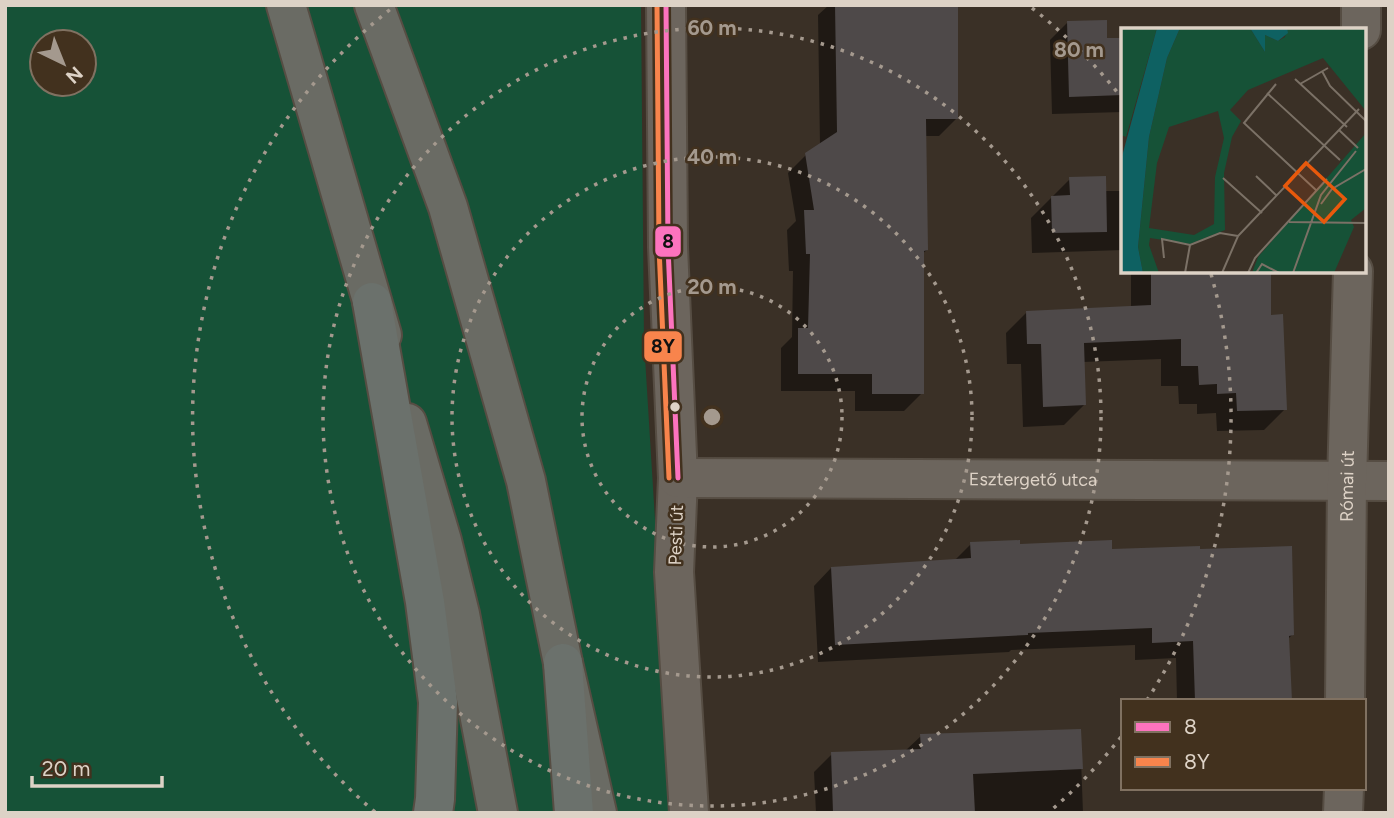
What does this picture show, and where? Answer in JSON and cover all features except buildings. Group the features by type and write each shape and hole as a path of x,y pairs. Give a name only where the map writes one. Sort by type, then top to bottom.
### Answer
{"highway":[{"path":"372,302 425,602 438,702 433,813"},
{"path":"563,663 574,813"}],"main road":[{"path":"286,5 442,541 460,614 498,813"},
{"path":"373,5 452,220 526,481 597,813"}],"street":[{"name":"Pesti út","path":"666,5 668,247 678,478 674,572 689,813"},
{"path":"1361,5 1361,28"},
{"name":"Római út","path":"1345,699 1353,273"},
{"name":"Esztergető utca","path":"678,478 1389,481"},
{"path":"1343,813 1344,790"}],"green space":[{"path":"5,5 641,5 644,341 673,813 5,813"}],"transit line":[{"name":"8Y","path":"657,5 659,247 669,478"},
{"name":"8","path":"666,5 668,247 678,478"}]}
